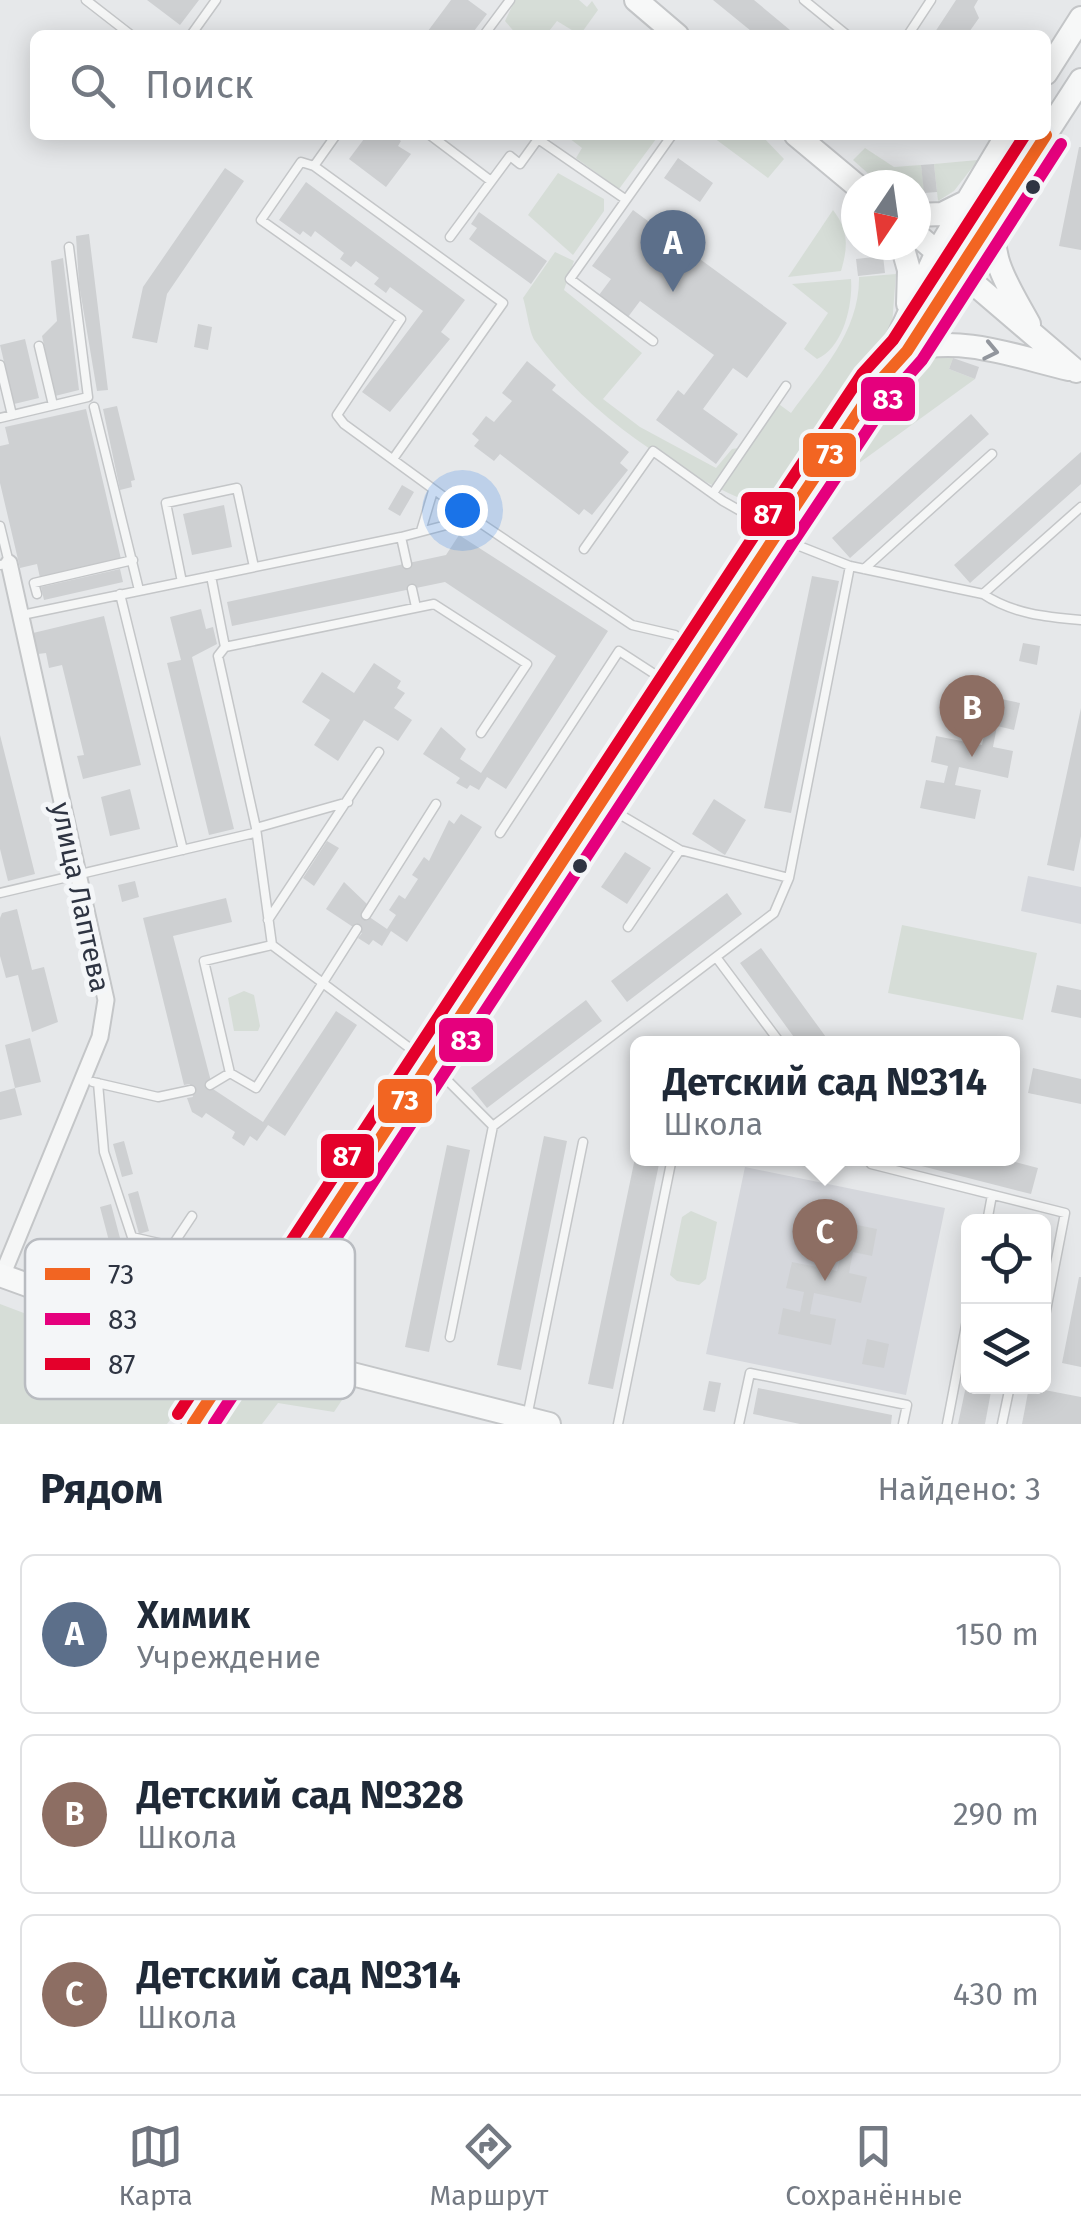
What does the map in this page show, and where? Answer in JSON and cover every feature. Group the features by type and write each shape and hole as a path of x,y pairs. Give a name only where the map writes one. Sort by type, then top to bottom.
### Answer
{"main road":[{"path":"636,0 670,30"},
{"path":"1051,66 1081,18"},
{"path":"1051,129 1077,96"},
{"path":"802,140 841,172"},
{"path":"877,384 938,252 1004,140"},
{"path":"315,1239 777,534 877,384 906,350 1043,140"},
{"path":"931,214 942,214 964,203"},
{"path":"999,206 992,232 996,262 1035,336"},
{"path":"931,246 1079,371"},
{"path":"905,260 910,285 905,322"},
{"path":"906,350 930,343 952,344 1079,371"},
{"path":"1,1275 25,1284"},
{"path":"355,1376 538,1422"},
{"path":"194,1424 210,1399"}],"street":[{"name":"улица Лаптева","path":"1,1275 90,1081 106,1000 4,564"}],"lane":[{"path":"86,0 125,30"},
{"path":"195,30 216,0"},
{"path":"488,30 510,0"},
{"path":"804,0 842,30"},
{"path":"911,30 932,0"},
{"path":"314,166 332,140"},
{"path":"437,140 491,181"},
{"path":"450,237 510,156 520,164 537,140"},
{"path":"539,140 625,200"},
{"path":"654,341 570,279 668,140"},
{"path":"393,459 503,303 314,166 302,162 261,220 401,319 338,415 393,459 433,491 632,625 674,635 701,652"},
{"path":"0,418 88,397 69,247"},
{"path":"39,346 53,405"},
{"path":"0,365 12,415"},
{"path":"713,494 786,386"},
{"path":"94,407 139,590"},
{"path":"584,549 654,451 777,534 850,566 983,594 1000,606 1041,617 1081,620"},
{"path":"864,569 992,454"},
{"path":"182,582 166,503 237,488 254,568"},
{"path":"422,531 433,491"},
{"path":"983,594 1081,507"},
{"path":"18,616 402,537 473,518"},
{"path":"0,526 4,564"},
{"path":"402,537 407,564"},
{"path":"36,594 34,583 133,560"},
{"path":"450,1337 493,1126 774,913 788,878 850,566"},
{"path":"211,576 225,647"},
{"path":"412,590 416,608"},
{"path":"120,594 184,850"},
{"path":"481,733 526,664 434,604 225,647 218,656 255,830 272,945 430,1064 493,1126"},
{"path":"500,833 619,651 677,688"},
{"path":"268,921 379,752"},
{"path":"0,893 184,850 350,801"},
{"path":"366,915 436,804"},
{"path":"603,804 680,850 788,878"},
{"path":"628,927 680,850"},
{"path":"272,945 204,961 230,1073 256,1088 357,929"},
{"path":"716,957 775,1036"},
{"path":"210,1085 230,1073"},
{"path":"141,1239 132,1237 119,1186 104,1152 90,1081 158,1097 191,1090"},
{"path":"538,1422 583,1142"},
{"path":"618,1424 670,1166"},
{"path":"879,1166 1065,1213 1047,1304"},
{"path":"988,1214 992,1195"},
{"path":"177,1239 192,1216"},
{"path":"947,1424 961,1351"},
{"path":"739,1424 750,1372 907,1404 903,1424"},
{"path":"1002,1424 1008,1394"}],"shaded area":[{"path":"515,0 579,0 587,7 592,1 598,10 584,30 572,30 557,21 550,30 513,30 505,21"},
{"path":"572,140 655,140 619,189 576,158 582,148"},
{"path":"717,140 766,140 784,159 768,178"},
{"path":"865,148 894,167 921,165 922,170 864,170 853,160"},
{"path":"978,160 954,191 938,201 934,164"},
{"path":"558,173 604,199 604,211 573,255 528,215"},
{"path":"833,210 841,223 841,271 788,277"},
{"path":"555,252 574,261 564,290 642,353 603,399 640,427 716,468 732,449 745,447 776,402 791,413 846,333 858,297 859,277 896,274 892,325 859,380 761,507 698,478 637,440 581,394 557,368 533,337 523,298"},
{"path":"851,279 850,301 840,336 817,359 804,349 828,313 792,284"},
{"path":"923,355 953,358 949,369 975,379 826,487 910,364"},
{"path":"1028,876 1081,887 1081,924 1021,911"},
{"path":"902,925 1037,953 1023,1020 888,993"},
{"path":"244,991 254,995 258,1031 234,1031 228,998"},
{"path":"745,1167 945,1208 906,1395 706,1354"},
{"path":"691,1211 717,1222 706,1279 699,1285 677,1281 670,1275 682,1217"},
{"path":"0,1304 25,1313 25,1399 177,1399 181,1405 167,1424 0,1424"},
{"path":"237,1399 343,1399 334,1412 278,1403 262,1424 219,1424"}],"building":[{"path":"147,0 199,0 180,25"},
{"path":"451,0 468,0 487,14 475,30 429,30"},
{"path":"713,0 754,0 790,30 750,30"},
{"path":"956,0 978,0 974,7 979,18 971,30 936,30"},
{"path":"363,140 400,140 398,146 411,154 386,187 349,159"},
{"path":"1081,147 1081,250 1059,246"},
{"path":"678,158 713,183 700,202 664,178"},
{"path":"934,164 937,192 931,192 931,170 922,170 921,165"},
{"path":"225,168 244,181 167,294 157,343 132,338 143,287"},
{"path":"306,182 465,300 441,332 450,339 390,412 362,392 423,311 390,287 386,293 374,284 379,278 356,261 351,267 340,259 344,253 315,231 311,237 303,231 300,235 279,220"},
{"path":"633,210 787,323 747,378 733,368 703,409 738,434 716,464 656,420 678,390 684,395 714,355 640,301 628,317 599,295 611,279 592,266"},
{"path":"479,212 547,261 531,284 469,239 477,228 471,224"},
{"path":"89,234 108,390 97,391 79,284 76,236"},
{"path":"63,258 79,390 55,396 42,336 57,321 51,261"},
{"path":"856,260 883,260 885,273 858,276"},
{"path":"198,324 212,327 208,350 194,347"},
{"path":"25,339 39,398 14,404 0,345"},
{"path":"953,358 979,367 975,379 949,369"},
{"path":"527,361 556,385 552,390 629,452 620,463 628,470 592,515 584,509 579,515 500,454 494,461 474,446 479,440 472,434 486,416 494,422 512,401 502,393"},
{"path":"117,406 135,480 131,481 132,487 120,490 103,409"},
{"path":"86,409 121,559 40,578 37,564 20,568 0,483 0,446 9,444 5,427"},
{"path":"971,414 989,434 850,558 832,538"},
{"path":"1081,452 1081,484 970,583 954,565"},
{"path":"402,485 414,492 400,516 388,509"},
{"path":"224,505 232,547 192,555 183,514"},
{"path":"459,535 608,631 506,789 487,777 479,790 470,785 467,789 456,783 460,778 423,754 441,727 466,749 460,759 481,773 556,656 445,582 232,626 227,602 446,555"},
{"path":"120,569 123,582 44,600 41,587"},
{"path":"812,576 839,581 791,813 764,808"},
{"path":"201,609 206,629 213,627 217,644 192,657 234,829 209,835 167,663 181,660 170,617"},
{"path":"104,616 141,765 83,779 77,756 84,755 62,665 49,668 46,653 38,654 33,633"},
{"path":"1023,643 1040,646 1037,665 1019,661"},
{"path":"374,663 401,681 397,688 405,693 394,708 412,720 398,741 364,720 338,761 314,745 330,720 302,702 322,672 354,693"},
{"path":"963,691 1020,703 1014,730 997,726 993,747 1013,751 1008,778 959,767 955,785 981,790 975,819 920,808 926,780 944,783 948,766 931,762 936,736 982,745 986,725 957,719"},
{"path":"1081,708 1081,836 1074,871 1047,865"},
{"path":"0,735 35,874 8,881 0,849"},
{"path":"130,789 140,829 110,836 101,797"},
{"path":"714,799 746,820 725,855 692,834"},
{"path":"461,814 482,827 407,942 391,931 382,946 373,940 369,945 358,938 362,933 326,909 344,882 367,904 362,912 387,929 396,915 389,910 399,895 405,899 418,879 412,875 424,857 429,861 449,820 454,824"},
{"path":"327,841 339,848 314,886 303,878"},
{"path":"625,852 651,868 627,904 601,887"},
{"path":"135,881 139,897 122,902 118,885"},
{"path":"727,893 742,914 627,1002 611,981"},
{"path":"226,898 232,922 173,936 213,1089 263,1122 336,1011 357,1025 285,1136 268,1125 257,1141 250,1136 244,1146 232,1138 235,1132 206,1113 202,1118 192,1112 187,1098 193,1097 190,1084 184,1085 143,918"},
{"path":"17,909 32,970 44,967 58,1022 32,1032 18,975 6,978 0,956 0,918 2,913"},
{"path":"761,948 825,1036 793,1036 740,963"},
{"path":"1057,985 1081,990 1081,1018 1051,1012"},
{"path":"586,1000 602,1021 487,1108 471,1088"},
{"path":"30,1038 41,1082 15,1088 5,1045"},
{"path":"1033,1068 1081,1079 1081,1104 1028,1093"},
{"path":"15,1088 22,1115 0,1120 0,1092"},
{"path":"544,1136 567,1141 521,1370 497,1365"},
{"path":"124,1141 133,1174 122,1177 113,1144"},
{"path":"447,1145 470,1150 429,1352 405,1347"},
{"path":"1020,1163 1038,1168 1031,1194 921,1166"},
{"path":"633,1166 659,1166 613,1389 588,1384"},
{"path":"138,1191 149,1231 139,1234 128,1194"},
{"path":"111,1204 120,1238 108,1239 100,1207"},
{"path":"822,1218 877,1229 872,1256 853,1252 849,1273 867,1277 861,1303 814,1293 810,1314 836,1319 831,1345 778,1334 783,1308 800,1312 804,1292 786,1288 792,1262 837,1271 842,1251 817,1245"},
{"path":"1081,1277 1081,1367 1062,1363"},
{"path":"867,1339 889,1344 884,1368 862,1364"},
{"path":"709,1381 721,1383 715,1412 703,1410"},
{"path":"758,1388 892,1415 891,1424 800,1424 753,1414"},
{"path":"1051,1391 1081,1397 1081,1424 1022,1424 1028,1394"},
{"path":"964,1394 991,1394 985,1424 958,1424"}],"transit line":[{"name":"87","path":"293,1239 763,522 862,374 893,340 1022,140"},
{"name":"73","path":"314,1239 778,532 877,384 907,351 1043,140"},
{"name":"83","path":"335,1239 793,542 891,395 922,360 1061,144"},
{"name":"87","path":"178,1414 188,1399"},
{"name":"73","path":"193,1424 209,1399"},
{"name":"83","path":"214,1424 230,1399"}],"place":[{"name":"Химик","path":"673,292"},
{"name":"Детский сад №328","path":"972,757"},
{"name":"Детский сад №314","path":"825,1281"}]}
